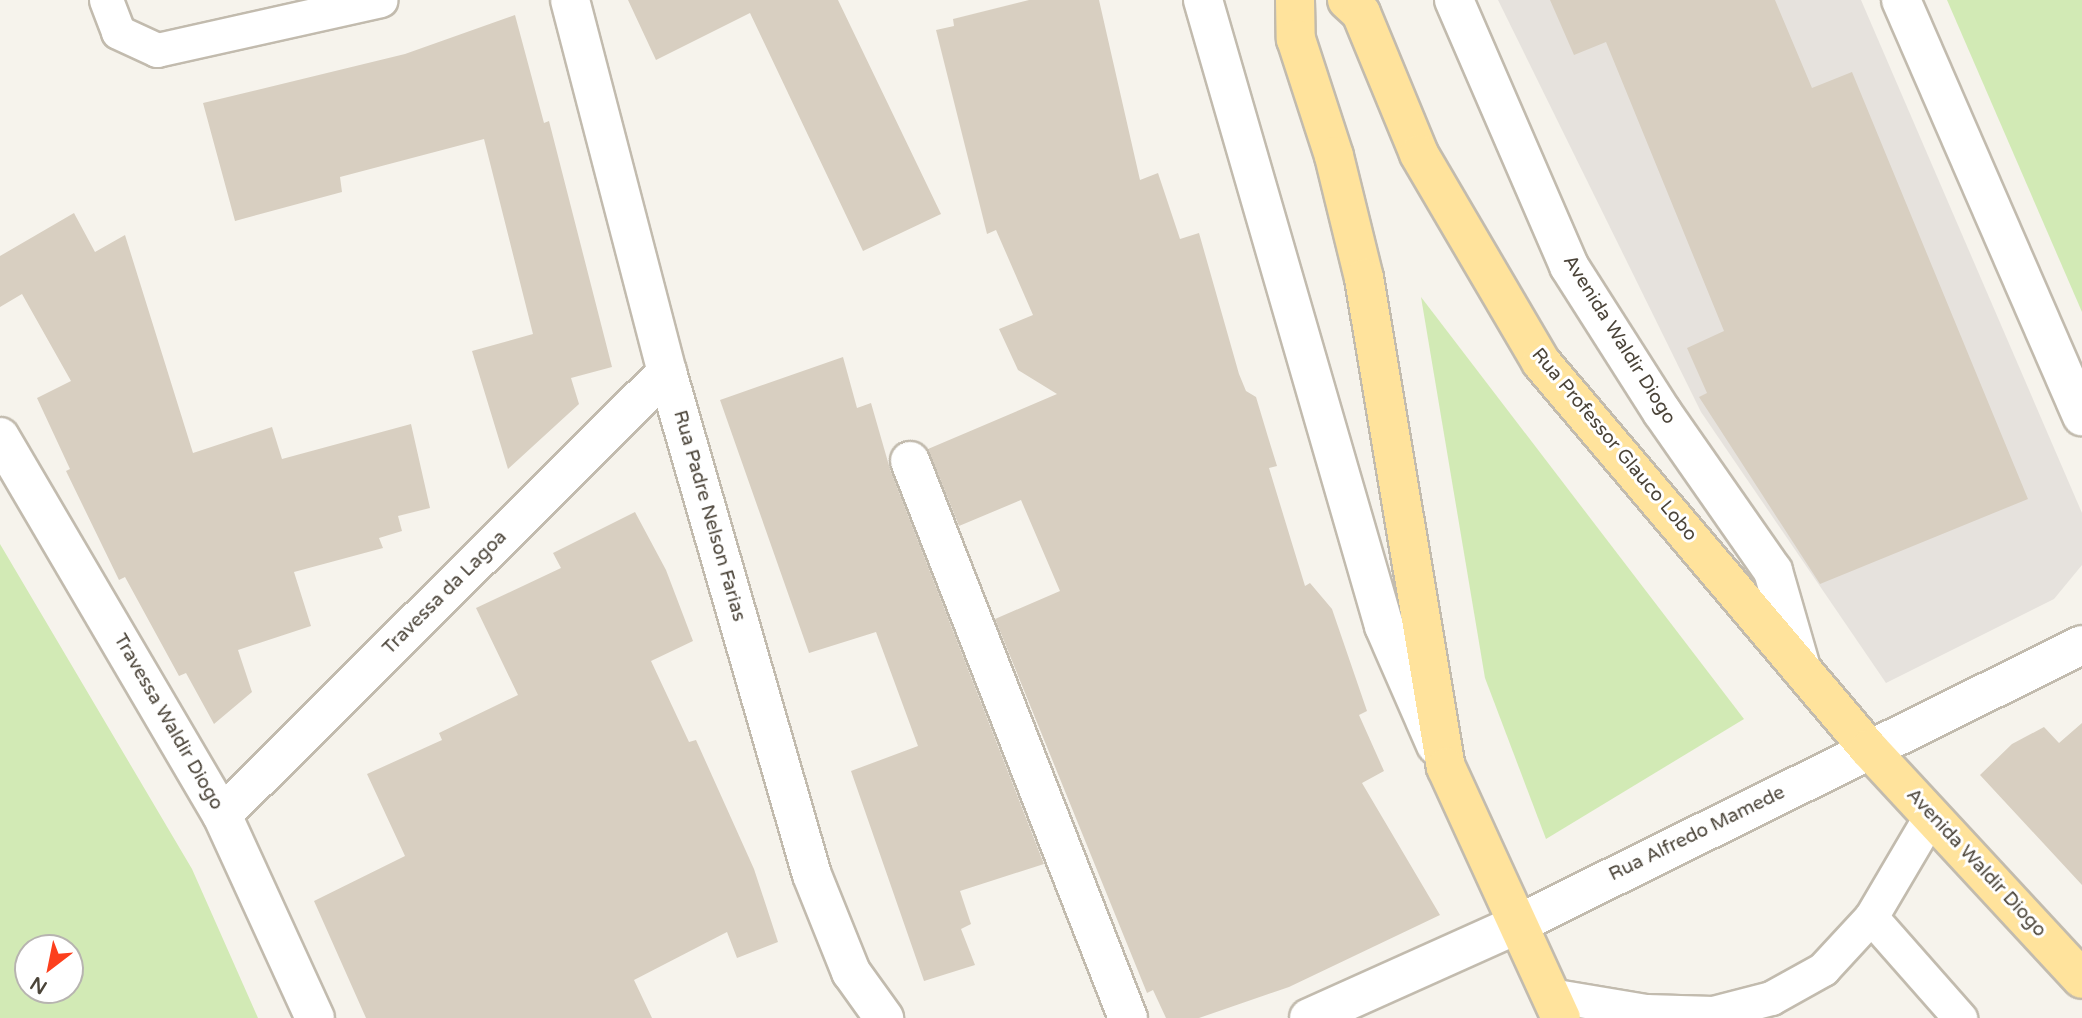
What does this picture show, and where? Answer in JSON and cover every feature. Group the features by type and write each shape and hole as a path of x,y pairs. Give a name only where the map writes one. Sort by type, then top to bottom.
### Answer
{"main road":[{"path":"1296,0 1296,39 1334,156 1364,278 1446,767 1556,1007"},
{"name":"Rua Professor Glauco Lobo","path":"1347,0 1361,13 1419,154 1541,362 1868,749"},
{"name":"Avenida Waldir Diogo","path":"1868,749 2082,979"}],"street":[{"name":"Rua Padre Nelson Farias","path":"570,0 667,372 830,928 851,972 884,1018"},
{"path":"1203,0 1384,626 1446,767"},
{"name":"Avenida Waldir Diogo","path":"1454,0 1569,266 1662,412 1773,571 1801,668"},
{"path":"1901,0 2082,416"},
{"name":"Travessa da Lagoa","path":"222,814 667,372"},
{"name":"Travessa Waldir Diogo","path":"0,437 222,814 315,1018"},
{"path":"910,461 1128,1018"},
{"name":"Rua Alfredo Mamede","path":"1309,1018 1518,924 2082,645"}],"lane":[{"path":"106,0 118,32 157,50 380,0"},
{"path":"1556,1007 1713,1013 1771,998 1823,969 1871,916 1931,815"},
{"path":"1871,916 1959,1018"}],"shaded area":[{"path":"1498,0 1861,0 2082,513 2082,565 2054,599 1886,683 1701,412"}],"green space":[{"path":"1947,0 2082,0 2082,312"},
{"path":"1421,297 1744,719 1546,839 1485,678"},
{"path":"0,544 192,869 258,1018 0,1018"}],"building":[{"path":"628,0 838,0 941,214 863,251 750,13 656,60"},
{"path":"1029,0 1099,0 1140,180 1158,173 1180,239 1199,233 1239,374 1246,391 1256,397 1277,466 1269,468 1305,586 1310,583 1332,609 1367,711 1359,715 1384,771 1362,783 1440,915 1289,987 1199,1018 1166,1018 1153,990 1147,993 995,619 1060,591 1021,500 959,526 928,449 1057,394 1018,370 999,329 1033,315 996,230 987,234 936,30 954,26 953,19"},
{"path":"1550,0 1775,0 1812,88 1852,72 2028,499 1820,584 1699,397 1707,393 1687,348 1724,331 1606,42 1574,55"},
{"path":"515,15 544,123 549,121 612,367 571,378 579,404 508,469 472,351 533,334 484,139 340,177 342,192 235,221 203,103 405,54"},
{"path":"74,213 95,252 125,235 193,453 272,427 282,459 411,424 430,508 398,516 402,531 379,538 383,548 294,572 311,626 238,650 252,692 214,724 186,673 179,676 125,577 119,580 66,471 70,469 37,398 71,381 22,294 0,307 0,256"},
{"path":"843,357 857,408 871,403 890,469 1044,864 960,891 971,924 961,929 975,965 924,981 851,771 918,746 876,632 809,653 720,400"},
{"path":"635,512 666,570 693,641 651,661 689,742 696,740 754,869 778,942 737,958 727,932 634,980 652,1018 366,1018 314,901 405,856 367,774 442,740 439,733 518,695 476,608 561,568 553,553"},
{"path":"2082,723 2082,885 1980,775 2012,744 2044,727 2059,743"}]}
